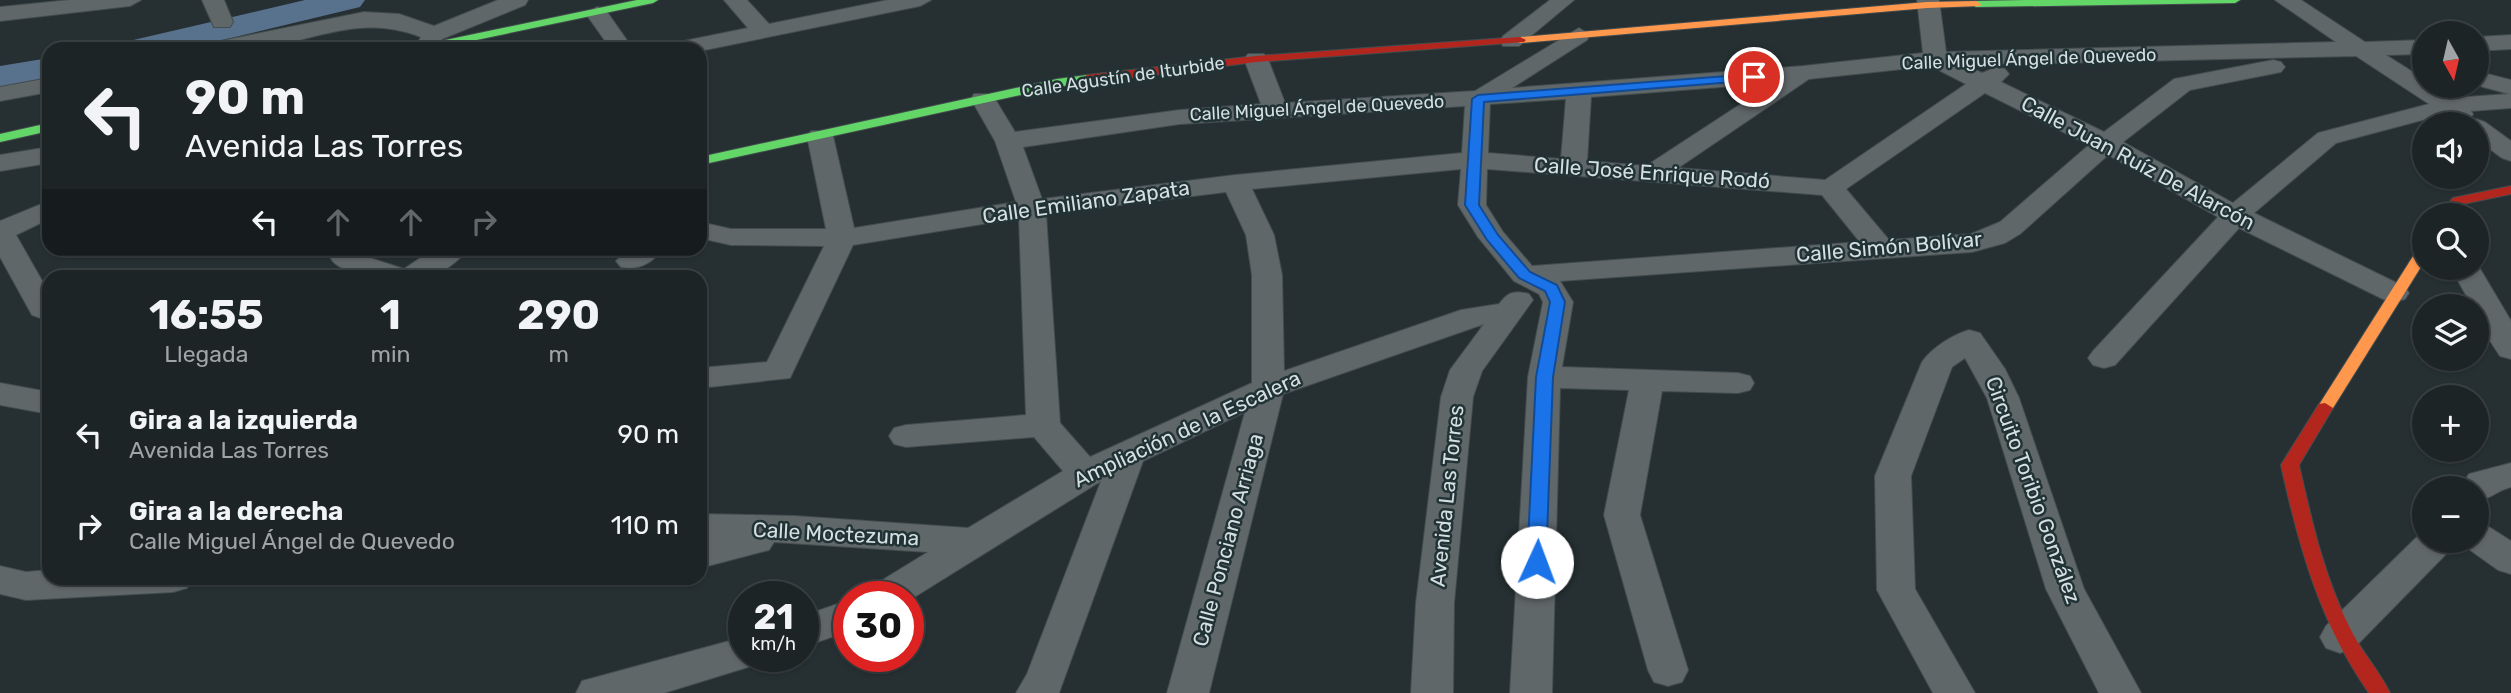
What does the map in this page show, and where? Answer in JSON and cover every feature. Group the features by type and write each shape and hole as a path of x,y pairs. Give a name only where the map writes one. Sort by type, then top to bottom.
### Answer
{"street":[{"path":"0,14 130,0"},
{"path":"213,0 222,22"},
{"path":"429,42 517,0"},
{"path":"483,42 653,0"},
{"path":"735,0 763,31"},
{"path":"707,43 920,0"},
{"path":"1511,41 1563,0"},
{"name":"Calle Agustín de Iturbide","path":"707,160 1079,80 1256,59 1511,41 1928,2 2235,0"},
{"path":"2286,0 2460,112"},
{"path":"1928,2 1935,59"},
{"path":"597,14 617,42"},
{"path":"251,42 364,19 399,21 423,42"},
{"path":"1531,693 1544,377 1558,302 1552,289 1524,275 1492,237 1472,205 1473,160 1478,99 1578,35"},
{"path":"2489,43 2511,42"},
{"name":"Calle Miguel Ángel de Quevedo","path":"1008,141 1180,117 1478,99 1803,73 1935,59 2412,48"},
{"path":"2365,50 2412,62"},
{"name":"Calle Simón Bolívar","path":"1524,275 1972,243 1995,237 2106,143 2182,84 2365,50"},
{"path":"1881,249 1830,188 2022,57"},
{"path":"1256,59 1276,111"},
{"name":"Calle Juan Ruíz De Alarcón","path":"1935,59 2106,143 2235,215 2394,293"},
{"path":"1653,173 1803,73"},
{"path":"2489,81 2511,87"},
{"path":"0,94 42,86"},
{"path":"1574,167 1579,91"},
{"path":"983,99 1008,141 1032,208 1043,425 1085,474"},
{"path":"2104,358 2235,215 2326,138 2452,105 2511,101"},
{"path":"0,138 42,129"},
{"path":"707,377 779,371 842,238 820,136"},
{"path":"0,163 42,156"},
{"name":"Calle José Enrique Rodó","path":"1473,160 1830,188"},
{"name":"Calle Emiliano Zapata","path":"707,232 730,237 842,238 1032,208 1235,183 1473,160"},
{"name":"Calle Ponciano Arriaga","path":"1188,693 1268,388 1267,275 1259,235 1235,183"},
{"path":"2457,203 2511,190"},
{"path":"42,212 0,232 42,307"},
{"path":"351,256 382,270"},
{"path":"422,270 443,256"},
{"path":"2380,693 2340,637 2316,582 2290,465 2412,267"},
{"name":"Avenida Las Torres","path":"1432,693 1435,603 1450,441 1457,397 1466,370 1521,293 1524,275"},
{"path":"2473,280 2511,349"},
{"name":"Ampliación de la Escalera","path":"910,581 1085,474 1268,388 1472,316 1510,312"},
{"name":"Circuito Toribio González","path":"1954,693 1896,590 1893,476 1938,362 1969,340 1989,369 2003,398 2065,589 2120,693"},
{"path":"1544,377 1738,383"},
{"path":"1647,381 1622,515 1668,670"},
{"path":"4,399 42,402"},
{"path":"906,436 1043,425"},
{"path":"1037,693 1045,681 1129,452"},
{"path":"2489,481 2511,475"},
{"name":"Calle Moctezuma","path":"707,527 795,529 972,542"},
{"path":"707,552 795,529"},
{"path":"2489,545 2511,560"},
{"path":"2340,637 2423,553"},
{"path":"0,580 26,586 44,585"},
{"path":"597,693 625,688 728,658"}],"waterway":[{"path":"171,42 348,0"},
{"path":"0,77 42,70"}],"traffic: fast":[{"path":"451,42 653,0"},
{"path":"1976,4 2235,0"},
{"path":"707,159 1057,83 1087,79"},
{"path":"0,138 42,129"}],"traffic: slow":[{"path":"1520,40 1927,5 1976,4"},
{"path":"2325,408 2412,269"}],"traffic: jam":[{"path":"1087,79 1256,59 1520,40"},
{"path":"2456,203 2511,190"},
{"path":"2325,408 2290,465 2312,556 2332,612 2345,639 2380,693"}],"route":[{"path":"1537,562 1544,377 1558,302 1552,289 1524,275 1512,257 1492,237 1472,205 1478,99 1754,77"}]}
